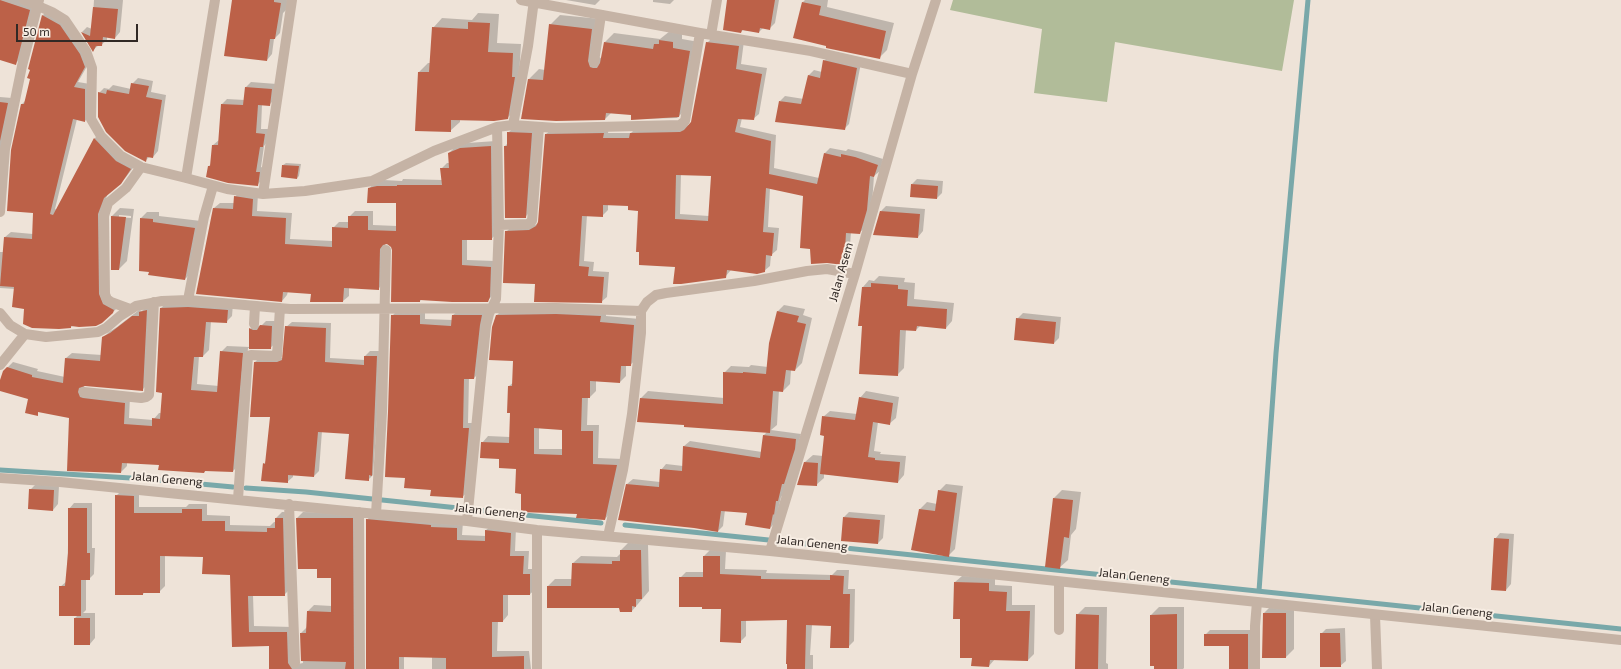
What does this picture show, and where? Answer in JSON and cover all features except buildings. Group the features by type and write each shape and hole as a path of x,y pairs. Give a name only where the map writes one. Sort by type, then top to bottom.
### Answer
{"street":[{"path":"24,0 39,2 65,20 86,51 92,68 90,119 96,130 121,156 142,167 238,192 263,194 305,191 361,184 372,181 434,151 490,128 514,125 584,128 680,125 684,123 700,33"},
{"path":"186,178 215,0"},
{"path":"263,194 292,0"},
{"path":"522,0 534,1 711,35 804,50 912,74"},
{"path":"711,35 717,0"},
{"name":"Jalan Asem","path":"770,551 854,274 912,74 936,0"},
{"path":"514,125 528,46 534,1"},
{"path":"0,212 3,149 22,66 39,2"},
{"path":"594,62 601,15"},
{"path":"468,517 486,326 491,308 496,299 499,224 497,127"},
{"path":"499,224 528,224 532,221 539,127"},
{"path":"130,309 107,299 104,216 108,202 126,188 142,167"},
{"path":"188,300 204,217 213,186"},
{"path":"376,509 382,412 386,250"},
{"path":"608,536 623,470 632,414 641,333 641,311 647,302 656,295 677,291 754,281 820,270 834,270 854,274"},
{"path":"0,313 10,325 25,334 46,337 98,332 106,328 136,306 154,302 188,300 280,308 556,308 641,311"},
{"path":"84,392 141,398 150,394 154,302"},
{"path":"254,324 255,306"},
{"path":"277,356 280,308"},
{"path":"0,365 25,334"},
{"path":"238,499 248,356 288,357"},
{"name":"Jalan Geneng","path":"0,478 60,482 359,512 376,509 468,517 537,530 770,551 1621,640"},
{"path":"289,504 295,663"},
{"path":"359,512 360,669"},
{"path":"537,530 537,669"},
{"path":"1059,582 1059,630"},
{"path":"1255,669 1255,626 1257,602"},
{"path":"1374,615 1377,669"}],"green space":[{"path":"953,0 1294,0 1282,71 1115,42 1107,102 1034,93 1042,29 950,10"}],"waterway":[{"path":"1259,591 1276,353 1308,0"},
{"path":"0,470 147,479 233,487"},
{"path":"246,488 306,492 601,523"},
{"path":"625,525 1621,629"}]}
